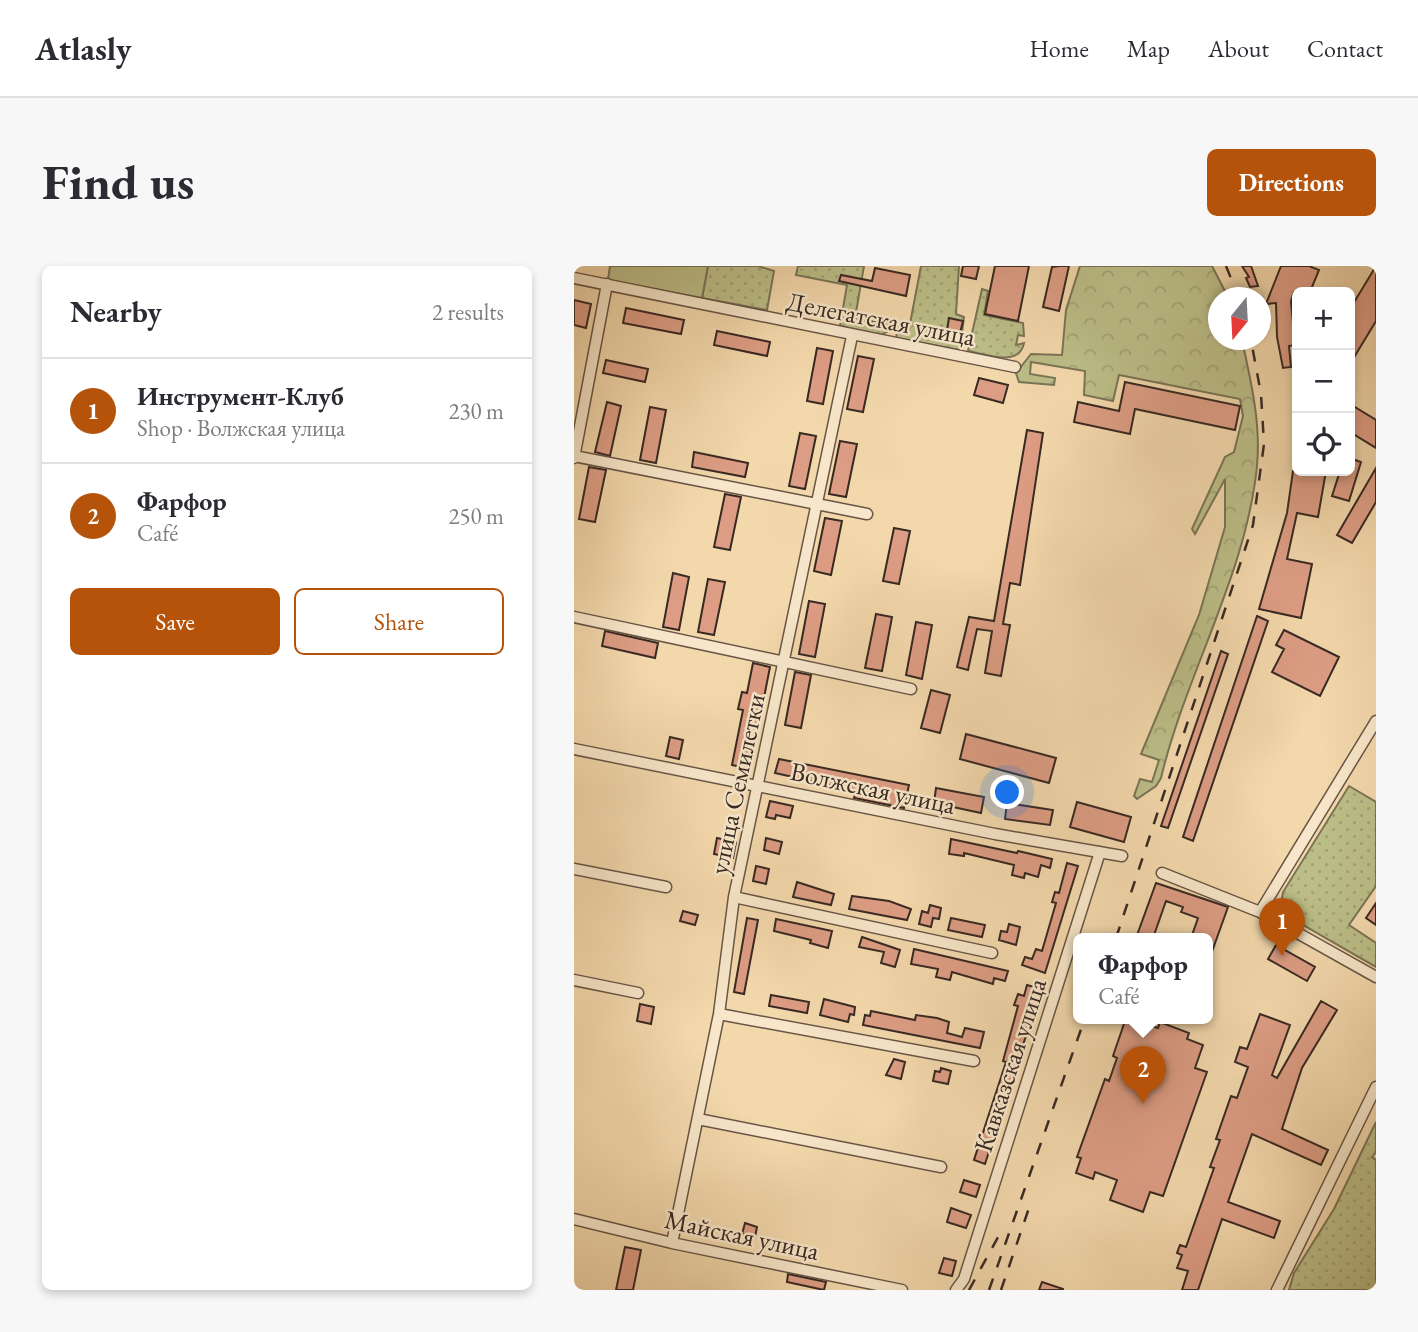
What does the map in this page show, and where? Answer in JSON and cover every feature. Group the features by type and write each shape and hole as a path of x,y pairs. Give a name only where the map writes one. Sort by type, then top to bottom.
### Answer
{"street":[{"name":"Делегатская улица","path":"574,278 1015,367"},
{"path":"607,284 574,457 867,514"},
{"name":"улица Семилетки","path":"672,1244 719,1014 734,897 852,336"},
{"path":"574,617 911,689"},
{"path":"1260,912 1376,721"},
{"name":"Волжская улица","path":"574,749 968,829 1122,856"},
{"name":"Кавказская улица","path":"1074,933 1100,852"},
{"path":"574,869 666,887"},
{"path":"1162,873 1260,912 1376,977"},
{"path":"734,897 992,953"},
{"name":"Кавказская улица","path":"956,1290 964,1279 1073,937"},
{"path":"574,980 638,993"},
{"path":"719,1014 974,1062"},
{"path":"1277,1290 1376,1087"},
{"path":"698,1119 941,1167"},
{"name":"Майская улица","path":"574,1219 672,1244 902,1290"}],"green space":[{"path":"610,266 708,266 702,298 608,280"},
{"path":"708,266 758,266 774,271 767,310 702,298"},
{"path":"798,266 864,266 855,318 892,325 890,330 881,335 840,326 847,285 796,275"},
{"path":"921,266 959,266 956,314 964,317 960,350 896,338 898,327 909,329"},
{"path":"1080,266 1212,266 1223,287 1208,287 1208,350 1244,350 1252,387 1257,466 1241,546 1185,700 1161,778 1156,786 1137,799 1134,796 1140,779 1152,782 1159,760 1141,754 1199,615 1225,527 1225,479 1195,534 1192,529 1225,457 1234,452 1243,416 1240,399 1119,375 1113,401 1084,395 1085,371 1031,362 1030,374 1055,378 1054,385 1019,382 1016,373 1031,354 1062,355 1066,310"},
{"path":"982,289 988,291 984,315 1023,323 1024,336 1018,335 1016,345 1024,343 1016,355 1000,358 968,351"},
{"path":"1349,786 1376,802 1376,886 1349,925 1376,943 1376,967 1291,918 1281,904 1283,892"},
{"path":"1376,1122 1376,1152 1372,1157 1376,1160 1376,1290 1289,1290 1294,1273 1334,1209"}],"building":[{"path":"963,266 979,266 976,279 961,276"},
{"path":"995,266 1029,266 1018,321 985,314"},
{"path":"1069,266 1059,311 1043,307 1052,267"},
{"path":"1242,266 1251,266 1258,286 1250,287 1246,278 1249,277"},
{"path":"1281,266 1309,266 1319,270 1312,287 1292,287 1292,346 1289,346 1291,367 1283,368 1277,337 1276,303 1271,304 1271,291"},
{"path":"1376,266 1376,321 1355,356 1355,350 1355,301"},
{"path":"875,268 910,275 906,296 839,281 841,275 872,281"},
{"path":"574,300 591,304 586,328 574,325"},
{"path":"626,308 684,320 681,334 623,323"},
{"path":"949,318 963,321 960,333 947,330"},
{"path":"717,331 770,342 767,356 714,345"},
{"path":"817,348 833,351 823,404 807,401"},
{"path":"858,356 874,359 863,412 847,409"},
{"path":"606,360 648,369 645,382 603,373"},
{"path":"979,378 1008,385 1003,403 974,395"},
{"path":"1125,382 1240,406 1235,430 1135,409 1130,434 1074,422 1078,402 1119,411"},
{"path":"607,402 621,406 610,456 595,452"},
{"path":"650,407 666,410 656,463 640,460"},
{"path":"1355,407 1376,420 1376,448 1355,435"},
{"path":"1027,430 1043,433 1020,585 1010,583 1003,624 1010,625 1001,676 985,673 992,631 977,629 968,670 957,667 969,617 994,621"},
{"path":"800,433 816,436 805,489 789,486"},
{"path":"840,441 857,444 846,497 829,494"},
{"path":"694,452 748,463 745,477 692,467"},
{"path":"1355,460 1361,462 1349,501 1332,496 1338,476 1355,476"},
{"path":"589,467 606,470 595,522 579,519"},
{"path":"1376,468 1376,502 1352,543 1337,535"},
{"path":"1292,476 1325,476 1318,517 1297,513 1287,559 1312,564 1301,618 1259,609 1287,513"},
{"path":"725,494 741,497 730,550 714,547"},
{"path":"825,518 842,521 831,575 814,571"},
{"path":"894,528 910,531 899,584 883,581"},
{"path":"673,573 689,577 679,630 663,627"},
{"path":"708,579 725,582 714,635 698,632"},
{"path":"809,601 825,604 815,657 799,654"},
{"path":"876,614 892,617 882,671 865,668"},
{"path":"1257,616 1268,621 1193,841 1183,837"},
{"path":"916,622 932,625 922,679 906,675"},
{"path":"1284,630 1339,657 1320,696 1272,672 1284,649 1276,645"},
{"path":"605,631 658,643 655,658 602,646"},
{"path":"1221,651 1228,654 1168,828 1161,826"},
{"path":"753,663 770,667 750,769 732,765 743,710 738,709 742,692 747,693"},
{"path":"795,672 811,675 801,728 785,725"},
{"path":"931,690 950,695 940,733 921,728"},
{"path":"966,734 1056,758 1049,783 960,759"},
{"path":"670,737 683,740 679,759 666,756"},
{"path":"779,759 909,785 904,808 854,798 856,791 775,773"},
{"path":"936,788 984,797 981,813 934,803"},
{"path":"770,801 793,806 790,818 776,815 775,819 766,817"},
{"path":"1077,802 1131,817 1124,842 1070,827"},
{"path":"1007,803 1053,810 1050,825 1005,819"},
{"path":"717,838 736,842 733,858 714,854"},
{"path":"766,838 782,842 779,854 764,850"},
{"path":"951,839 1052,859 1050,868 1041,865 1038,877 1025,873 1024,878 1012,875 1014,865 964,853 964,856 949,854"},
{"path":"1067,863 1078,866 1045,973 1022,965 1025,957 1032,959 1036,949 1042,951 1056,903 1052,902 1055,892 1059,893"},
{"path":"756,866 769,869 766,884 753,881"},
{"path":"797,882 834,894 831,905 793,897"},
{"path":"1156,883 1228,907 1213,949 1213,933 1193,933 1198,918 1181,912 1183,907 1166,901 1155,933 1138,933"},
{"path":"852,896 889,901 911,909 907,920 849,909"},
{"path":"1376,903 1376,925 1366,918"},
{"path":"930,905 941,908 939,919 933,918 931,927 919,924 922,911 928,913"},
{"path":"683,911 698,915 695,925 680,921"},
{"path":"747,918 758,920 744,994 734,992"},
{"path":"951,918 985,925 982,937 948,930"},
{"path":"776,919 832,931 828,948 810,943 811,940 774,931"},
{"path":"1009,924 1020,927 1016,945 999,940 1001,931 1007,932"},
{"path":"862,937 900,950 895,967 881,963 884,952 859,947"},
{"path":"1276,945 1315,967 1307,981 1268,959"},
{"path":"914,949 1008,971 1005,981 994,978 993,984 952,972 950,980 936,977 938,969 911,964"},
{"path":"1027,985 1041,989 985,1164 974,1160 1006,1062 1003,1061 1018,1006 1014,1005 1018,994 1024,996"},
{"path":"771,995 809,1002 807,1013 769,1006"},
{"path":"824,999 855,1007 854,1015 850,1014 848,1022 820,1015"},
{"path":"1321,1001 1337,1010 1302,1068 1282,1129 1328,1150 1321,1165 1252,1134 1228,1202 1280,1221 1274,1238 1222,1219 1198,1290 1182,1290 1188,1271 1177,1268 1182,1255 1177,1253 1180,1245 1186,1247 1214,1168 1210,1167 1220,1140 1216,1139 1231,1096 1237,1098 1248,1067 1235,1062 1240,1047 1247,1049 1260,1014 1290,1025 1272,1075 1277,1078"},
{"path":"640,1004 654,1007 651,1024 637,1021"},
{"path":"871,1011 915,1020 916,1015 937,1018 949,1022 947,1033 962,1037 965,1028 984,1032 980,1048 863,1025 865,1015 870,1016"},
{"path":"1124,1024 1145,1024 1158,1028 1159,1024 1165,1024 1189,1033 1187,1039 1203,1045 1195,1068 1207,1072 1163,1196 1150,1192 1143,1212 1110,1200 1117,1180 1095,1172 1093,1179 1076,1173 1081,1158 1077,1157 1105,1079 1109,1081 1117,1058 1113,1056"},
{"path":"894,1059 905,1062 901,1079 886,1075"},
{"path":"941,1068 951,1071 948,1084 933,1081 935,1071 940,1072"},
{"path":"964,1180 980,1185 976,1197 960,1192"},
{"path":"951,1208 971,1215 966,1228 947,1222"},
{"path":"745,1223 757,1227 755,1237 742,1234"},
{"path":"625,1247 641,1250 633,1290 616,1290"},
{"path":"944,1258 956,1261 952,1276 939,1273"},
{"path":"788,1274 826,1282 824,1290 787,1282"},
{"path":"1042,1282 1063,1289 1063,1290 1039,1290"}],"railway":[{"path":"1226,266 1235,287"},
{"path":"1118,933 1253,525 1264,444 1261,394 1253,350"},
{"path":"989,1290 1083,1024"},
{"path":"1001,1290 1030,1205"},
{"path":"969,1290 1002,1230"}],"place":[{"name":"Инструмент-Клуб","path":"1282,956"},
{"name":"Фарфор","path":"1143,1104"}]}
